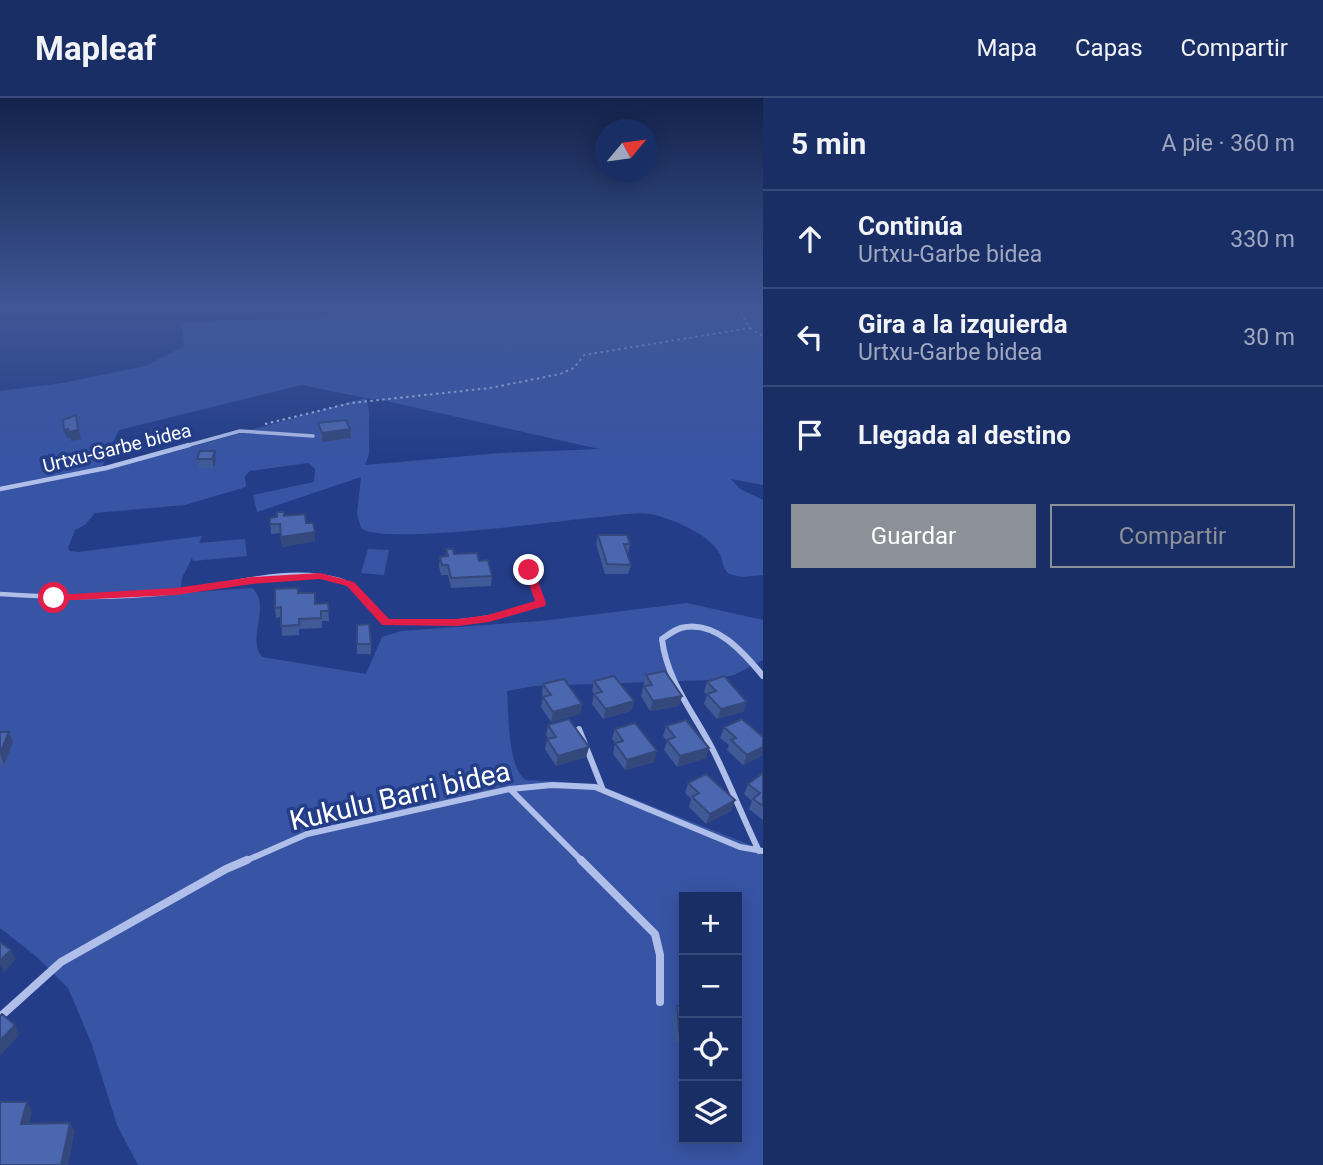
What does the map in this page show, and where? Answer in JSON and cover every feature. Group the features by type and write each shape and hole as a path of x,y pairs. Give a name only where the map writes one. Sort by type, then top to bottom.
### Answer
{"lane":[{"path":"240,431 313,436"},
{"name":"Urtxu-Garbe bidea","path":"0,489 106,468 240,431"},
{"path":"0,594 54,598 129,595 292,576 320,576 351,584 386,622 458,623 502,616 541,603 529,570 536,564"},
{"path":"761,851 666,662 662,653 662,639 679,628 703,627 748,657 763,676"},
{"path":"579,729 603,790"},
{"name":"Kukulu Barri bidea","path":"0,1017 61,962 226,869 307,834 510,789 576,784 603,790 740,847 761,851"},
{"path":"510,789 655,934 660,955 660,1002"}],"path":[{"path":"263,425 351,403 528,381 574,368 583,357"}],"shaded area":[{"path":"163,357 763,357 763,485 731,479 740,489 763,500 763,575 742,577 729,574 718,551 707,539 683,525 644,513 436,533 375,533 361,528 357,514 361,477 257,512 253,495 314,482 315,469 308,463 250,471 245,476 246,487 185,505 95,513 85,525 75,530 68,548 78,552 202,536 199,543 245,539 247,556 193,561 192,558 182,578 181,587 188,592 252,588 258,595 260,604 256,641 262,657 366,674 382,637 401,631 541,621 687,603 763,620 763,660 734,675 710,680 534,686 507,691 512,752 520,774 526,780 596,784 763,850 763,1165 138,1165 117,1125 91,1042 68,988 38,958 0,928 0,391 63,383 145,366","holes":["302,385 365,398 118,466 103,466 119,430","366,398 599,449 501,453 365,465 369,454 369,411"]},
{"path":"368,549 389,550 384,575 361,573"}],"building":[{"path":"76,415 78,430 64,430 63,420"},
{"path":"346,420 350,429 322,433 318,423"},
{"path":"200,451 215,451 212,459 197,459"},
{"path":"277,512 284,512 284,516 305,514 306,523 313,523 315,532 281,537 280,524 270,524 270,518 277,517"},
{"path":"598,535 627,535 630,544 624,544 631,565 607,564"},
{"path":"446,549 453,549 454,554 477,553 479,561 488,560 492,576 451,578 448,565 442,565 440,557 448,556"},
{"path":"298,588 298,593 315,593 315,604 328,603 329,611 321,611 321,618 299,619 299,625 281,626 281,607 275,608 275,589"},
{"path":"369,624 371,644 357,644 357,625"},
{"path":"665,671 682,696 653,701 644,686 652,685 646,675"},
{"path":"614,676 634,701 606,709 594,694 602,692 594,681"},
{"path":"724,676 747,702 721,709 707,694 716,691 707,682"},
{"path":"564,679 582,704 553,712 543,697 551,695 543,684"},
{"path":"569,719 589,747 558,756 547,739 556,737 548,725"},
{"path":"742,719 763,737 763,747 747,755 731,740 736,738 724,727"},
{"path":"686,720 709,748 680,756 667,740 675,737 666,726"},
{"path":"635,723 657,751 627,760 615,743 623,741 615,729"},
{"path":"0,732 9,732 0,753"},
{"path":"763,773 763,806 753,799 760,793 748,784"},
{"path":"706,774 735,800 710,814 692,797 699,793 688,783"},
{"path":"0,942 11,950 0,961"},
{"path":"2,1014 15,1025 0,1041 0,1016"},
{"path":"0,1102 27,1102 21,1124 70,1123 61,1165 0,1165"}],"route":[{"path":"54,598 176,592 252,580 320,576 351,584 386,622 458,623 527,610 541,603 529,570"}]}
